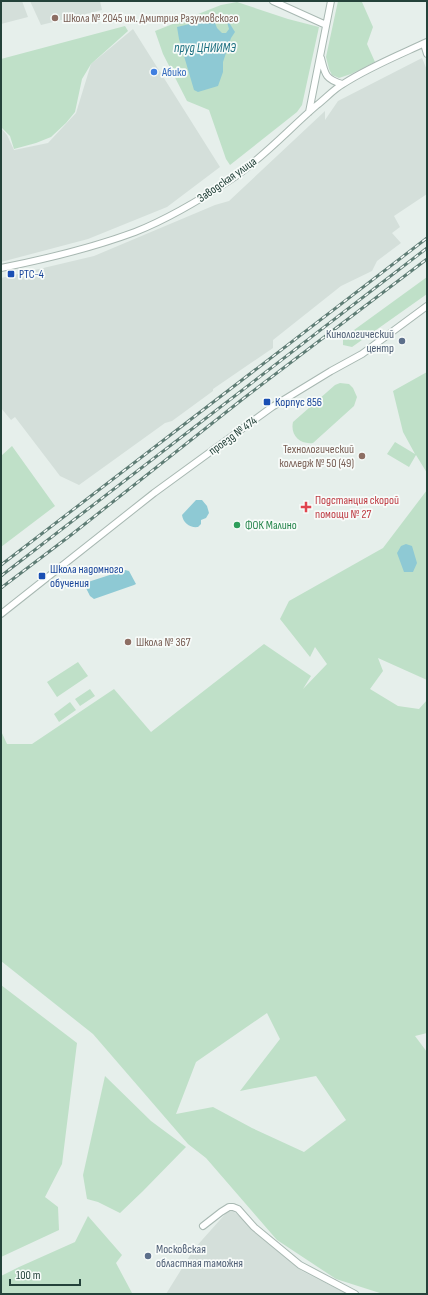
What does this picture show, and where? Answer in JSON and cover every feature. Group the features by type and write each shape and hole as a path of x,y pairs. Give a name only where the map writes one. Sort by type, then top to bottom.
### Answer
{"street":[{"path":"273,1 326,25"},
{"path":"309,112 331,1"},
{"path":"425,43 427,54"},
{"name":"Заводская улица","path":"1,268 78,250 114,239 137,231 186,207 234,177 274,145 342,84 425,43"},
{"path":"320,56 324,73 329,79 342,84"},
{"name":"проезд № 474","path":"1,614 154,493 272,407 362,354 427,306"},
{"path":"203,1226 229,1207 238,1209 254,1227 308,1270 356,1294"}],"shaded area":[{"path":"1,1 22,1 28,17 1,24"},
{"name":"Школа № 2045 им. Дмитрия Разумовского","path":"30,1 100,1 102,10 41,25"},
{"path":"133,29 220,167 167,207 88,239 1,262 1,128 7,135 14,150 48,143 76,113 91,64"},
{"path":"422,58 427,70 427,194 394,216 400,227 392,233 401,243 377,261 372,271 341,286 273,340 273,348 213,389 213,391 172,421 165,423 79,485 60,476 15,417 11,420 1,408 1,278 94,256 215,205 229,201 325,111 325,120 338,101"},
{"path":"232,1210 302,1271 347,1294 166,1294 194,1249 227,1212"}],"green space":[{"path":"338,1 363,1 362,2 373,27 367,44 375,62 351,74 339,78 332,75 326,57"},
{"path":"237,2 288,19 319,27 302,105 297,112 230,165 226,159 209,110 187,101 163,54 155,31 221,5"},
{"path":"125,26 128,31 91,64 82,79 75,112 66,123 51,137 14,149 10,136 1,127 1,59"},
{"path":"427,277 427,294 352,347 343,345 343,338"},
{"path":"427,372 427,473 416,455 409,467 387,454 395,442 415,454 403,432 393,391"},
{"path":"340,383 349,384 353,388 357,397 354,406 313,443 300,441 293,431 293,422 335,385"},
{"path":"12,446 55,506 1,547 1,456"},
{"path":"427,490 427,680 378,658 383,671 370,689 398,706 419,709 427,700 427,1033 415,1036 427,1052 427,1294 383,1294 336,1279 277,1240 206,1158 188,1144 93,1034 1,961 1,731 7,744 32,744 114,689 151,732 264,644 311,676 303,689 327,664 315,647 310,657 280,619 289,601 383,548","holes":["267,1013 280,1039 240,1091 316,1076 346,1120 304,1152 252,1128 213,1107 176,1114 196,1062"]},
{"path":"78,662 88,676 57,697 47,682"},
{"path":"90,689 95,696 80,706 75,699"},
{"path":"70,702 76,710 59,722 54,714"},
{"path":"1,985 77,1043 62,1164 45,1197 58,1207 59,1230 1,1257"},
{"path":"105,1076 151,1121 186,1147 120,1213 98,1202 87,1199 83,1175"},
{"path":"88,1216 122,1255 116,1263 132,1293 1,1294 1,1276 75,1242"}],"water":[{"name":"пруд ЦНИИМЭ","path":"207,20 215,23 217,28 222,33 226,33 229,29 227,22 235,32 231,38 223,62 223,72 218,86 198,92 194,90 177,27"},
{"path":"196,500 202,500 207,506 209,513 206,518 201,520 201,524 198,527 190,526 185,523 182,515"},
{"path":"406,544 412,546 417,563 413,572 404,572 397,553 401,546"},
{"path":"125,570 129,571 136,584 94,599 90,596 85,586 88,582"}],"railway":[{"path":"1,565 427,238"},
{"path":"1,576 427,248"},
{"path":"1,588 71,535 244,398 427,259"}],"place":[{"name":"Школа № 2045 им. Дмитрия Разумовского","path":"55,18"},
{"name":"Абико","path":"154,72"},
{"name":"РТС-4","path":"11,274"},
{"name":"Кинологический центр","path":"402,341"},
{"name":"Корпус 856","path":"267,402"},
{"name":"Технологический колледж № 50 (49)","path":"362,456"},
{"name":"Подстанция скорой помощи № 27","path":"306,507"},
{"name":"ФОК Малино","path":"237,525"},
{"name":"Школа надомного обучения","path":"42,576"},
{"name":"Школа № 367","path":"128,642"},
{"name":"Московская областная таможня","path":"148,1256"}]}
